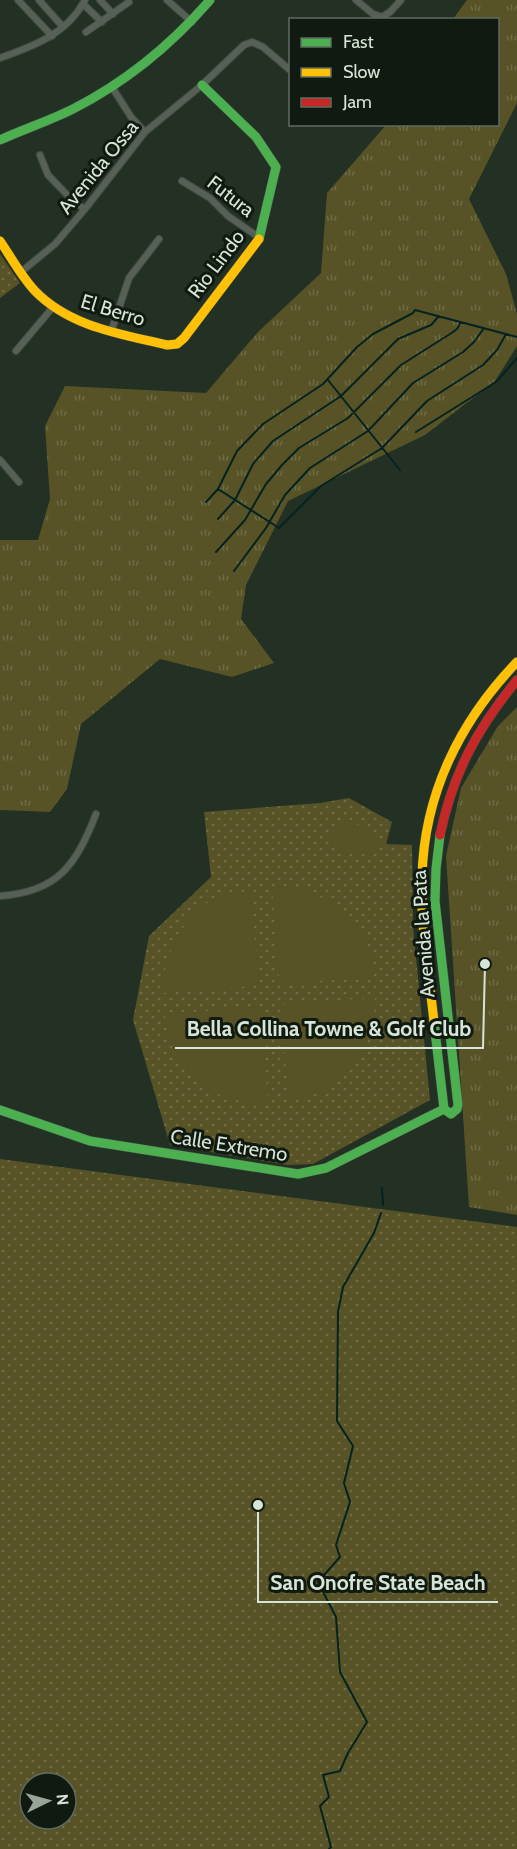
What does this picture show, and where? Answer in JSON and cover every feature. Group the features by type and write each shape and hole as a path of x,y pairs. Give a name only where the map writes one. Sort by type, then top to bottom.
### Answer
{"street":[{"path":"18,0 52,36"},
{"path":"39,0 63,27"},
{"path":"100,0 113,14"},
{"path":"167,0 192,22"},
{"path":"0,140 73,109 112,87 154,56 192,22 210,0"},
{"path":"356,0 373,14 382,17 401,0"},
{"path":"0,58 52,36 63,27 84,2 102,22"},
{"path":"86,32 129,2"},
{"name":"Avenida Ossa","path":"21,272 55,244 86,209 145,132 202,85 244,45 252,42 263,47 289,68"},
{"name":"Rio Lindo","path":"177,344 184,338 260,238 276,167 256,137 202,85"},
{"path":"112,87 131,117 145,132"},
{"path":"40,155 48,175 74,202 86,209"},
{"name":"Futura","path":"182,181 210,198 228,216 260,238"},
{"path":"111,332 129,278 159,239"},
{"name":"El Berro","path":"0,241 34,289 53,307 84,325 167,345 177,344"},
{"path":"16,351 53,307"},
{"path":"0,460 19,482"},
{"name":"Avenida la Pata","path":"517,662 482,701 461,734 442,774 424,845 421,906 444,1109 451,1114 458,1109 458,1105 435,904 435,867 442,820 456,774 480,727 517,680"},
{"path":"0,896 21,894 43,887 55,879 84,845 96,814"},
{"name":"Calle Extremo","path":"0,1110 90,1141 298,1174 326,1168 444,1109"}],"green space":[{"path":"467,0 517,0 517,103 469,199 506,274 517,314 517,346 495,381 425,435 288,501 246,585 241,619 274,663 232,677 160,659 81,724 67,789 50,812 0,810 0,540 38,540 50,499 45,426 65,386 206,393 257,333 321,273 327,193 385,126 499,126 499,18 454,18"},
{"path":"0,254 20,283 0,298"},
{"path":"517,707 517,1215 469,1207 446,856 461,788 498,726"},
{"path":"349,798 392,822 386,844 412,845 413,927 430,1100 313,1164 287,1165 170,1145 133,1020 149,936 211,877 204,812 320,803"},
{"path":"349,819 378,839 372,851 361,854 333,848 329,835 330,829"},
{"path":"294,887 326,900 350,918 366,942 374,976 286,984 281,982 272,888"},
{"path":"250,891 259,980 252,986 163,993 163,981 170,954 182,929 191,918 210,901 230,894"},
{"path":"375,998 375,1012 368,1040 354,1064 321,1091 289,1099 282,1007 287,1003"},
{"path":"252,1007 259,1010 261,1014 268,1102 235,1100 208,1088 186,1069 178,1057 167,1029 165,1015"},
{"path":"0,1159 517,1227 517,1849 0,1849"}],"waterway":[{"path":"218,489 237,451 263,424 323,384 357,347 373,334 415,310 517,337"},
{"path":"218,519 235,500 253,464 273,441 341,396 398,339 431,325 439,316"},
{"path":"216,552 245,520 266,484 299,448 348,418 401,365 457,329 461,322"},
{"path":"234,571 266,528 285,495 310,468 368,431 413,383 463,352 484,328"},
{"path":"206,502 218,489 279,528 321,486 382,448 427,401 483,365 497,350 506,334"},
{"path":"416,432 496,382 517,358"},
{"path":"328,380 400,470"},
{"path":"382,1188 383,1205"},
{"path":"329,1849 331,1847 320,1806 329,1797 323,1775 340,1771 367,1722 340,1672 336,1617 318,1582 340,1557 336,1545 350,1502 344,1483 353,1446 337,1421 338,1312 343,1287 374,1233 381,1213"}],"traffic: fast":[{"path":"0,140 64,113 111,87 163,47 210,0"},
{"path":"202,85 256,137 276,167 259,239"},
{"path":"434,1022 444,1109 451,1114 458,1105 435,901 440,835"},
{"path":"0,1110 90,1141 298,1174 326,1168 444,1109"}],"traffic: slow":[{"path":"0,241 35,291 64,313 114,333 167,345 177,344 184,338 259,239"},
{"path":"434,1022 422,895 424,846 430,817 438,788 462,734 478,709 517,662"}],"traffic: jam":[{"path":"440,835 452,792 468,753 490,716 517,680"}],"place":[{"name":"Bella Collina Towne & Golf Club","path":"485,964"},
{"name":"San Onofre State Beach","path":"258,1505"}]}
